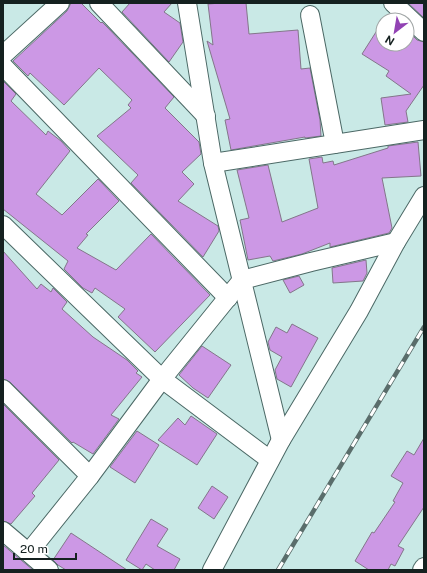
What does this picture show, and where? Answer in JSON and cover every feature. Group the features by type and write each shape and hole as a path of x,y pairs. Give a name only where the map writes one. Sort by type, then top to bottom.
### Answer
{"street":[{"path":"3,55 60,3"},
{"path":"99,3 206,116"},
{"path":"187,3 213,163 280,440"},
{"path":"393,3 424,32"},
{"path":"310,15 335,144"},
{"path":"3,66 228,298"},
{"path":"213,163 424,130"},
{"path":"212,570 280,440 359,311 396,242 424,196"},
{"path":"3,225 162,379 270,460"},
{"path":"29,552 90,476 162,379 242,280 396,242"},
{"path":"3,389 90,476"},
{"path":"3,531 49,570"}],"building":[{"path":"71,3 81,3 101,23 102,22 174,97 165,108 199,142 201,154 182,172 194,184 178,201 218,226 219,231 203,257 131,183 138,175 97,136 131,108 128,105 132,100 99,68 64,105 30,73 28,76 13,61 67,11"},
{"path":"130,3 172,3 164,12 180,23 183,42 169,62 122,12"},
{"path":"246,3 249,34 298,30 301,69 310,68 320,120 321,136 305,137 231,150 225,120 230,119 207,41 213,45 208,4"},
{"path":"408,3 424,3 424,18"},
{"path":"375,34 375,52 415,52 415,38 424,42 424,85 406,111 408,122 385,125 381,98 411,94 386,76 389,71 362,54"},
{"path":"3,81 16,94 11,101 46,135 48,131 61,141 70,151 36,194 62,215 98,179 119,201 86,234 88,235 77,248 116,270 151,234 210,295 155,352 118,317 125,309 95,288 92,293 83,288 64,269 68,261 3,209"},
{"path":"418,142 421,176 382,178 392,228 389,233 330,247 330,243 302,254 273,261 270,256 248,260 240,220 249,218 237,170 268,165 282,222 318,208 309,159 322,157 323,163 333,161 334,165 388,148 388,146"},
{"path":"3,251 37,289 41,284 51,292 53,288 67,302 62,309 93,337 127,360 138,371 136,373 142,377 111,415 119,419 93,454 73,442 72,443 10,382 3,379"},
{"path":"366,260 367,273 363,281 333,283 332,268"},
{"path":"299,276 304,285 290,293 283,280"},
{"path":"292,324 318,338 291,387 277,379 275,370 282,357 270,350 268,342 276,327 287,333"},
{"path":"202,346 231,365 208,398 193,388 179,375"},
{"path":"3,404 59,460 32,493 35,496 11,524 3,521"},
{"path":"191,416 217,434 197,465 158,440 178,418 185,425"},
{"path":"137,431 159,445 135,483 110,467"},
{"path":"424,438 424,507 398,546 404,549 395,566 391,564 388,570 369,570 355,561 372,532 374,533 395,502 393,501 403,483 391,476 407,451 414,455"},
{"path":"212,486 228,497 214,519 198,508"},
{"path":"151,519 168,529 157,546 180,559 174,570 155,570 146,564 142,570 126,560"},
{"path":"71,533 127,570 66,570 58,565 53,560"},
{"path":"3,545 33,570 3,570"}],"railway":[{"path":"278,570 424,327"}]}
